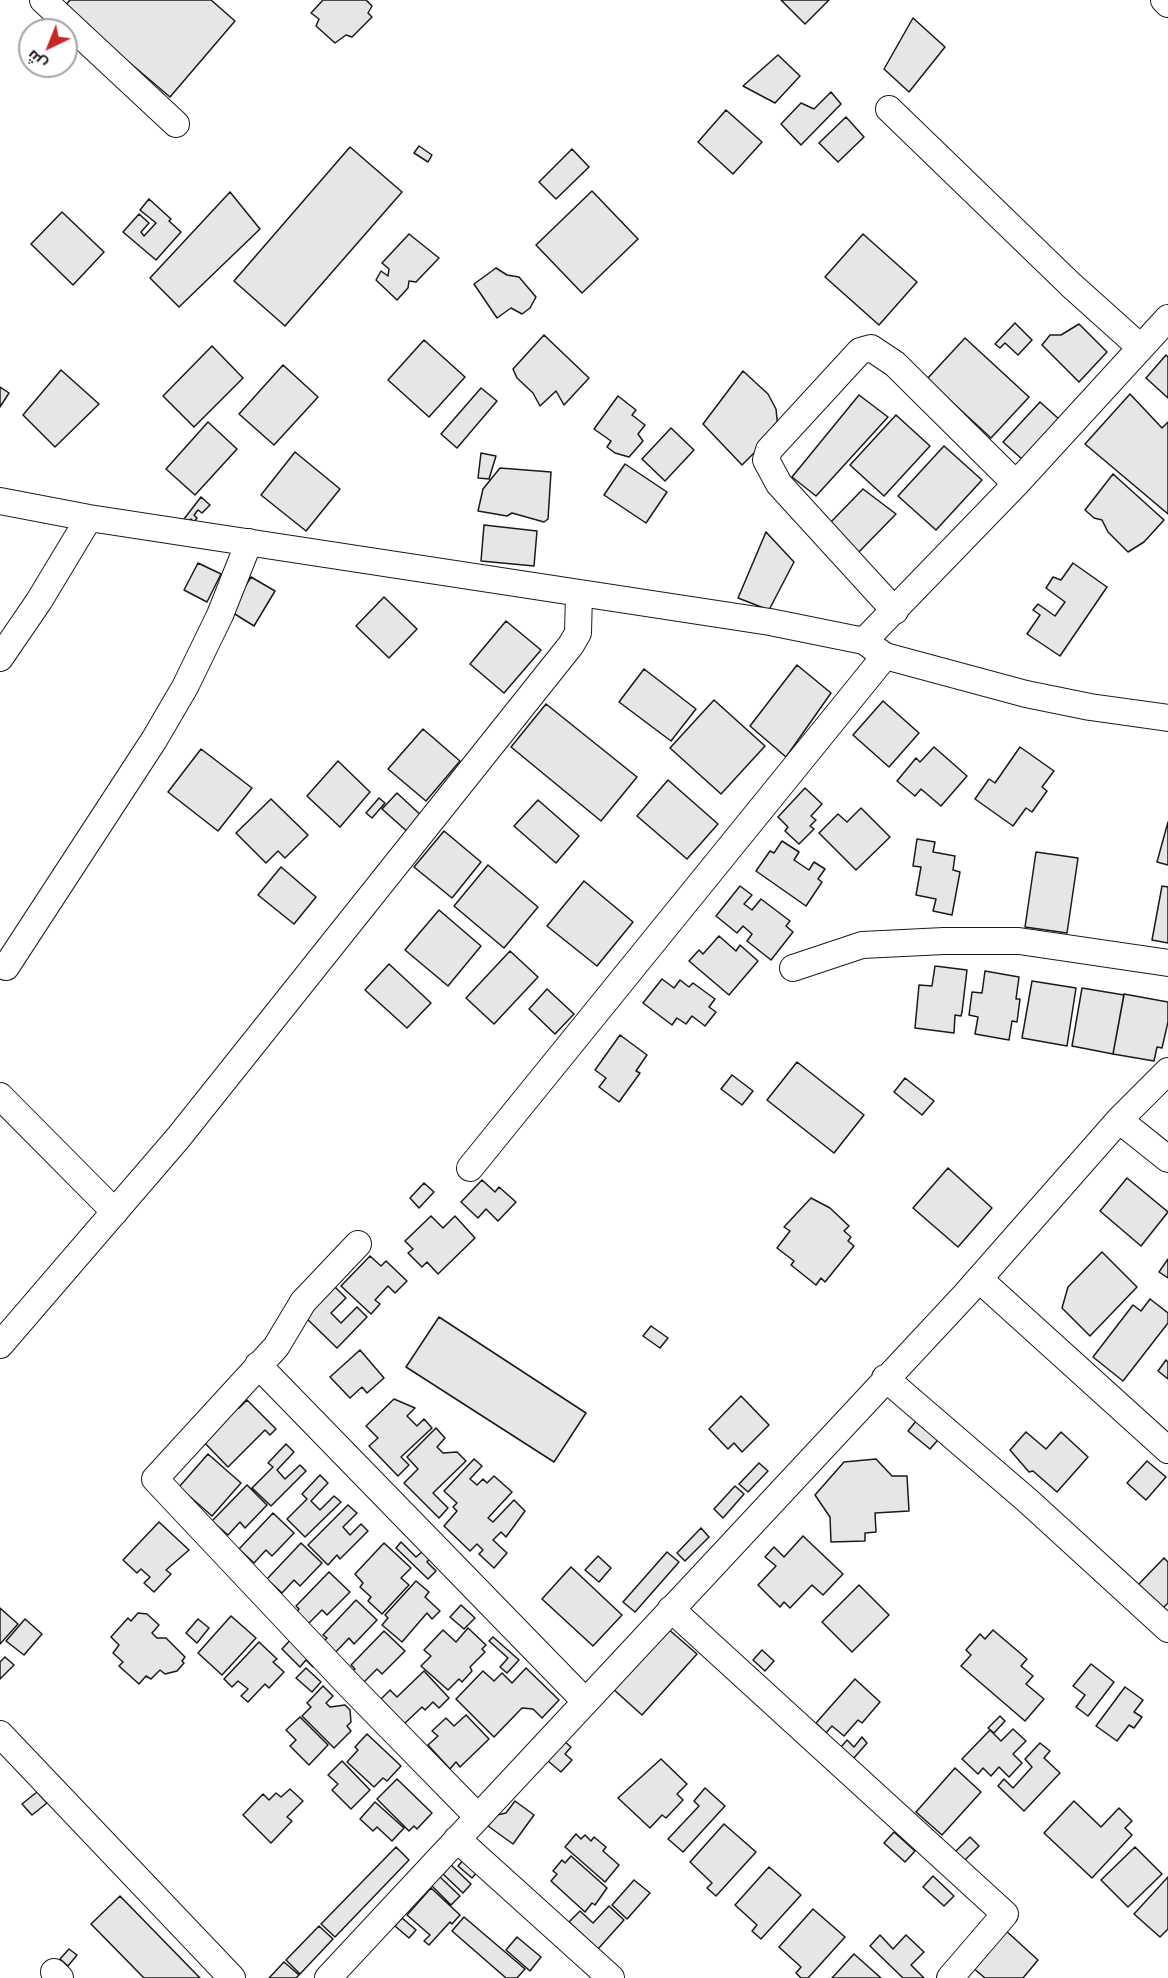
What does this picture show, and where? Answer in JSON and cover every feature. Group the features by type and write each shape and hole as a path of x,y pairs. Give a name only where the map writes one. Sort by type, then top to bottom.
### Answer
{"street":[{"path":"43,0 176,124"},
{"path":"1164,0 1168,4"},
{"path":"889,109 1140,347"},
{"path":"864,641 1016,484 1168,318"},
{"path":"895,611 779,484 766,460 769,450 860,351 871,348 895,364 1016,484"},
{"path":"0,501 89,518 770,622 864,641 885,656 1026,694 1090,707 1168,718"},
{"path":"0,658 89,518"},
{"path":"6,967 154,740 185,687 220,615 249,542"},
{"path":"0,1345 115,1212 277,1014 571,645 578,633 579,594"},
{"path":"470,1168 885,656"},
{"path":"793,968 862,945 954,941 1019,941 1168,963"},
{"path":"328,1978 979,1279 1119,1120 1168,1071"},
{"path":"0,1096 115,1212"},
{"path":"1119,1120 1168,1159"},
{"path":"358,1244 303,1302 276,1347 155,1479 478,1817"},
{"path":"979,1279 1168,1450"},
{"path":"258,1365 585,1701"},
{"path":"885,1378 1028,1501 1168,1629"},
{"path":"671,1609 1005,1914 950,1978"},
{"path":"0,1734 232,1978"},
{"path":"457,1839 611,1978"}],"building":[{"path":"70,0 211,0 235,21 170,97 64,7"},
{"path":"323,0 366,0 372,6 368,13 372,17 352,37 346,35 335,43 316,26 319,19 311,13"},
{"path":"781,0 829,0 805,24"},
{"path":"913,18 945,47 909,92 884,69"},
{"path":"778,55 800,76 775,103 743,86"},
{"path":"831,92 841,104 801,145 781,124 801,103 814,109"},
{"path":"726,110 762,142 733,174 698,142"},
{"path":"846,117 864,137 838,162 819,143"},
{"path":"419,146 432,155 428,162 414,153"},
{"path":"350,147 402,192 285,326 234,281"},
{"path":"572,149 589,167 556,199 539,182"},
{"path":"592,191 638,239 582,293 536,245"},
{"path":"230,192 260,229 179,307 150,278"},
{"path":"149,199 171,219 169,221 181,232 156,260 123,232 139,214 149,223 141,232 144,236 156,223 140,210"},
{"path":"62,212 104,252 73,285 31,244"},
{"path":"409,234 439,258 416,282 409,281 408,288 397,300 376,280 381,271 388,276 389,269 382,263"},
{"path":"863,234 917,282 879,325 825,277"},
{"path":"496,268 507,275 519,277 536,297 530,308 522,314 511,308 497,318 474,284"},
{"path":"1015,323 1032,340 1018,355 1005,343 1000,348 995,344"},
{"path":"1079,324 1107,352 1079,382 1042,345 1050,335 1061,335"},
{"path":"544,335 589,378 564,405 556,391 540,406 533,393 517,378 513,369"},
{"path":"965,338 1029,397 991,438 927,379"},
{"path":"424,340 465,377 429,417 388,380"},
{"path":"212,346 243,378 194,427 163,396"},
{"path":"1166,355 1168,357 1168,398 1146,378"},
{"path":"283,365 318,397 274,445 239,414"},
{"path":"61,370 99,404 55,447 23,415"},
{"path":"743,371 768,394 776,409 778,429 742,465 703,424"},
{"path":"0,387 9,393 0,407"},
{"path":"481,388 497,401 457,448 441,434"},
{"path":"1130,394 1162,428 1168,422 1168,514 1085,444"},
{"path":"859,395 888,417 816,496 792,477"},
{"path":"618,396 636,410 632,415 645,425 638,434 643,441 629,457 615,453 607,447 611,441 594,429"},
{"path":"1040,402 1060,420 1023,460 1003,442"},
{"path":"896,415 930,446 884,496 850,465"},
{"path":"208,422 237,449 195,495 166,469"},
{"path":"671,428 694,450 665,481 642,459"},
{"path":"944,446 982,480 936,530 898,496"},
{"path":"295,452 340,489 306,531 261,495"},
{"path":"481,453 496,456 489,479 478,478"},
{"path":"625,464 667,492 646,523 604,495"},
{"path":"500,468 551,472 548,519 544,522 512,513 507,516 478,511 483,489"},
{"path":"1113,474 1164,520 1144,542 1128,552 1108,532 1102,520 1094,518 1085,510"},
{"path":"863,489 896,514 855,556 827,526"},
{"path":"201,497 210,505 202,513 198,510 194,515 197,518 194,522 191,519 187,522 184,519"},
{"path":"484,525 537,531 534,566 481,561"},
{"path":"766,532 794,562 769,610 738,598"},
{"path":"198,563 221,574 207,602 184,590"},
{"path":"1073,563 1107,587 1060,656 1027,634 1040,615 1033,610 1038,604 1055,616 1065,602 1046,588 1053,577 1061,580"},
{"path":"251,577 275,591 254,626 230,611"},
{"path":"384,597 417,629 389,658 356,626"},
{"path":"506,621 541,650 504,693 470,664"},
{"path":"797,665 831,693 786,757 750,726"},
{"path":"644,669 696,709 671,741 619,702"},
{"path":"714,700 765,746 721,794 670,748"},
{"path":"883,701 919,733 889,767 853,735"},
{"path":"546,704 637,777 601,821 511,747"},
{"path":"423,729 460,761 426,801 388,769"},
{"path":"934,747 967,776 941,806 921,789 915,796 897,781 916,758 920,762"},
{"path":"1020,747 1054,771 1042,787 1047,791 1032,812 1026,808 1013,826 975,799 989,779 995,783"},
{"path":"201,749 252,788 218,831 168,792"},
{"path":"338,761 370,792 340,827 307,796"},
{"path":"668,780 718,824 687,859 637,816"},
{"path":"805,788 822,804 811,816 816,820 810,826 814,829 799,844 785,831 788,827 778,817"},
{"path":"397,793 425,819 410,834 382,809"},
{"path":"379,798 385,803 372,818 366,813"},
{"path":"271,799 308,835 285,858 278,851 266,863 236,833"},
{"path":"538,800 579,836 556,863 514,826"},
{"path":"861,808 890,837 856,870 819,833 838,814 847,822"},
{"path":"1168,822 1168,865 1157,862"},
{"path":"444,831 481,862 452,898 414,867"},
{"path":"917,839 935,842 933,852 955,856 953,870 960,872 952,915 933,911 936,899 916,895 921,867 913,866"},
{"path":"782,841 799,852 794,860 809,870 814,862 825,869 818,879 822,882 806,906 756,871 770,851 774,853"},
{"path":"1036,852 1078,858 1067,933 1025,927"},
{"path":"488,865 538,907 504,948 454,906"},
{"path":"281,867 316,897 294,924 258,895"},
{"path":"584,881 633,922 597,966 547,926"},
{"path":"740,886 752,895 744,904 752,910 761,899 790,921 786,926 793,932 771,960 747,941 752,934 743,926 737,933 716,916"},
{"path":"1162,886 1168,887 1168,943 1152,940"},
{"path":"439,910 481,946 448,986 405,950"},
{"path":"719,936 736,951 740,945 758,961 729,995 689,961 699,950 703,954"},
{"path":"510,951 538,977 494,1024 466,998"},
{"path":"389,964 431,1003 407,1028 365,990"},
{"path":"935,966 967,970 962,1012 961,1016 955,1015 954,1033 915,1028 919,985 932,986"},
{"path":"985,971 1019,977 1016,999 1020,999 1017,1022 1012,1021 1009,1040 975,1034 978,1017 969,1015 972,992 982,993"},
{"path":"662,979 674,988 680,980 689,987 693,983 715,999 709,1007 716,1012 705,1026 692,1016 686,1024 677,1018 672,1025 643,1003"},
{"path":"1032,981 1076,988 1067,1046 1022,1038"},
{"path":"1082,988 1124,995 1113,1054 1072,1046"},
{"path":"547,989 574,1014 555,1034 529,1009"},
{"path":"1124,994 1168,1002 1168,1022 1162,1048 1157,1047 1154,1061 1113,1054"},
{"path":"620,1035 647,1055 636,1071 640,1073 619,1102 599,1087 606,1078 595,1070"},
{"path":"797,1062 864,1115 834,1153 767,1100"},
{"path":"732,1075 753,1091 742,1105 721,1089"},
{"path":"905,1078 934,1101 922,1115 894,1092"},
{"path":"948,1168 992,1208 958,1247 913,1208"},
{"path":"1127,1178 1168,1212 1141,1246 1100,1211"},
{"path":"482,1180 495,1192 499,1187 516,1202 498,1221 486,1209 478,1218 461,1202"},
{"path":"424,1183 434,1192 419,1208 410,1198"},
{"path":"811,1198 830,1208 849,1226 844,1231 851,1237 848,1241 854,1246 825,1282 821,1278 816,1285 791,1265 794,1261 777,1248 790,1231 784,1227"},
{"path":"431,1216 443,1228 455,1216 475,1238 438,1274 427,1262 422,1267 408,1253 413,1249 405,1241"},
{"path":"1102,1252 1137,1287 1090,1336 1062,1308 1068,1287"},
{"path":"370,1256 381,1266 386,1261 407,1281 395,1293 388,1286 375,1300 380,1304 371,1314 341,1286"},
{"path":"1168,1259 1168,1278 1159,1272"},
{"path":"334,1286 346,1298 331,1313 341,1323 357,1307 367,1317 337,1348 304,1316"},
{"path":"1150,1299 1168,1313 1168,1323 1123,1381 1093,1357 1133,1305 1141,1311"},
{"path":"439,1317 586,1413 554,1462 406,1367"},
{"path":"651,1326 668,1338 660,1348 643,1336"},
{"path":"360,1350 384,1378 367,1393 362,1387 350,1398 330,1377"},
{"path":"1166,1360 1168,1362 1168,1379 1158,1371"},
{"path":"741,1396 769,1425 742,1452 734,1443 728,1449 709,1429"},
{"path":"394,1399 415,1408 407,1416 417,1426 424,1419 432,1428 401,1457 409,1465 398,1476 369,1446 378,1438 366,1426"},
{"path":"247,1400 276,1429 270,1435 265,1430 228,1467 200,1438 231,1408 239,1408"},
{"path":"921,1415 943,1434 930,1449 908,1431"},
{"path":"436,1428 445,1438 437,1447 443,1453 457,1452 466,1461 433,1493 448,1508 439,1518 404,1483 418,1469 407,1457"},
{"path":"1026,1432 1046,1449 1061,1432 1088,1457 1057,1492 1033,1471 1029,1472 1010,1450"},
{"path":"286,1444 294,1452 277,1470 285,1479 300,1465 306,1471 271,1506 252,1488 273,1467 268,1463"},
{"path":"208,1454 241,1483 212,1516 179,1487"},
{"path":"474,1459 482,1466 470,1479 477,1485 483,1479 487,1483 494,1476 512,1492 488,1518 493,1522 514,1500 525,1511 506,1537 501,1532 493,1540 507,1553 494,1568 479,1554 483,1550 477,1544 470,1551 444,1526 457,1511 453,1507 457,1503 444,1491"},
{"path":"876,1459 892,1476 907,1476 909,1511 875,1513 876,1532 865,1533 865,1541 831,1542 830,1517 815,1495 844,1462"},
{"path":"1147,1461 1166,1477 1146,1500 1127,1483"},
{"path":"759,1463 768,1471 748,1492 739,1484"},
{"path":"320,1475 328,1483 311,1501 320,1510 334,1496 341,1502 305,1537 287,1519 307,1499 302,1494"},
{"path":"247,1485 267,1505 245,1528 240,1522 228,1535 212,1521"},
{"path":"735,1486 744,1494 723,1518 714,1509"},
{"path":"348,1505 357,1513 343,1527 350,1535 361,1524 368,1531 340,1559 337,1555 328,1565 308,1545"},
{"path":"273,1513 294,1533 272,1556 266,1550 254,1563 239,1549"},
{"path":"159,1522 189,1550 166,1570 171,1574 154,1592 144,1583 150,1577 141,1569 137,1573 123,1560"},
{"path":"701,1528 709,1537 685,1561 677,1553"},
{"path":"803,1536 843,1574 823,1595 812,1585 790,1608 784,1602 780,1607 758,1585 776,1566 765,1557 774,1547 784,1557"},
{"path":"401,1542 416,1557 424,1550 431,1557 427,1562 436,1571 428,1579 396,1548"},
{"path":"301,1543 322,1563 300,1586 294,1580 282,1593 267,1579"},
{"path":"384,1543 411,1568 401,1578 409,1585 382,1614 368,1601 371,1597 360,1587 363,1583 355,1574"},
{"path":"667,1552 679,1562 635,1612 623,1602"},
{"path":"598,1556 611,1568 599,1582 585,1570"},
{"path":"1164,1558 1168,1562 1168,1603 1160,1611 1135,1588"},
{"path":"571,1567 622,1615 593,1646 542,1599"},
{"path":"329,1572 350,1592 327,1615 322,1610 306,1626 294,1615 299,1609 296,1606"},
{"path":"416,1581 429,1592 425,1597 440,1611 432,1619 427,1613 402,1642 382,1625 388,1618 385,1615"},
{"path":"859,1585 889,1615 852,1652 822,1622"},
{"path":"356,1600 377,1620 354,1644 349,1638 333,1655 321,1644 327,1638 323,1635"},
{"path":"461,1605 475,1618 464,1629 450,1617"},
{"path":"0,1608 18,1624 0,1644"},
{"path":"138,1613 147,1614 159,1625 152,1633 157,1638 166,1638 185,1657 182,1661 184,1663 177,1671 165,1674 160,1670 151,1679 146,1676 139,1684 119,1666 123,1662 113,1653 119,1645 111,1637 128,1618 131,1621"},
{"path":"231,1616 256,1638 222,1675 198,1653"},
{"path":"25,1619 42,1634 24,1655 6,1641"},
{"path":"198,1619 209,1628 197,1643 186,1633"},
{"path":"468,1628 486,1645 482,1649 485,1652 470,1667 472,1671 462,1682 459,1679 448,1690 421,1666 431,1656 424,1650 443,1630 456,1642"},
{"path":"667,1628 697,1654 642,1715 612,1688"},
{"path":"993,1630 1027,1659 1021,1666 1033,1676 1026,1684 1044,1699 1025,1721 961,1666 971,1655 966,1650 980,1634 985,1639"},
{"path":"384,1631 405,1651 382,1674 377,1669 361,1685 349,1674 355,1669 351,1665"},
{"path":"293,1637 318,1661 313,1667 306,1660 300,1667 282,1649"},
{"path":"493,1637 519,1660 507,1673 500,1667 508,1658 489,1641"},
{"path":"259,1642 277,1659 273,1662 284,1672 269,1688 265,1684 248,1702 241,1696 248,1689 238,1681 232,1687 224,1679"},
{"path":"762,1650 774,1661 765,1671 753,1660"},
{"path":"5,1657 14,1665 0,1679 0,1662"},
{"path":"1091,1664 1114,1682 1088,1716 1076,1707 1085,1695 1073,1686"},
{"path":"306,1668 321,1682 312,1692 296,1678"},
{"path":"526,1668 559,1700 542,1718 533,1709 522,1708 494,1737 456,1699 483,1671 494,1681 502,1673 512,1683"},
{"path":"424,1671 449,1698 439,1708 433,1702 425,1710 422,1707 404,1724 381,1699 390,1690 397,1697"},
{"path":"855,1679 880,1702 862,1723 858,1720 844,1736 832,1726 826,1733 816,1723"},
{"path":"323,1686 333,1696 326,1703 330,1707 345,1705 350,1710 351,1722 347,1726 351,1731 334,1748 302,1716 311,1707 307,1703"},
{"path":"1125,1687 1143,1700 1134,1712 1142,1717 1134,1728 1129,1725 1117,1741 1096,1726"},
{"path":"466,1715 489,1739 460,1767 456,1762 450,1769 428,1745 438,1736 432,1731 446,1718 454,1726"},
{"path":"1000,1716 1005,1721 994,1733 988,1728"},
{"path":"300,1717 328,1745 309,1765 290,1746 296,1740 286,1730"},
{"path":"1013,1729 1026,1741 1013,1754 1022,1763 1009,1777 999,1767 991,1776 983,1768 978,1774 962,1759 990,1730 1001,1741"},
{"path":"367,1734 401,1766 387,1781 383,1778 374,1787 347,1762 358,1750 355,1747"},
{"path":"862,1737 867,1743 853,1759 841,1747 847,1740 854,1747"},
{"path":"564,1741 571,1747 565,1754 572,1760 561,1772 548,1761"},
{"path":"1040,1743 1050,1751 1044,1758 1060,1773 1024,1811 998,1786 1004,1779 1013,1788 1032,1767 1025,1759"},
{"path":"661,1759 687,1784 677,1794 683,1800 666,1818 662,1815 650,1828 618,1798"},
{"path":"342,1761 370,1790 351,1809 332,1790 338,1784 328,1775"},
{"path":"955,1768 981,1792 942,1835 916,1812"},
{"path":"397,1779 432,1813 417,1829 414,1826 409,1831 377,1799"},
{"path":"705,1788 725,1806 683,1852 668,1839 699,1806 694,1801"},
{"path":"290,1789 303,1801 287,1817 292,1821 271,1843 243,1815 263,1794 269,1800 276,1793 281,1797"},
{"path":"37,1792 47,1803 32,1815 22,1804"},
{"path":"515,1801 534,1815 513,1844 488,1826 497,1815 506,1813"},
{"path":"1074,1801 1101,1827 1119,1808 1132,1821 1125,1828 1132,1835 1092,1878 1044,1833"},
{"path":"375,1802 404,1828 392,1841 377,1827 373,1831 360,1819"},
{"path":"724,1824 756,1852 716,1896 707,1888 712,1883 690,1862"},
{"path":"894,1832 915,1851 905,1862 884,1843"},
{"path":"576,1834 581,1839 585,1835 591,1841 594,1837 606,1847 603,1851 619,1865 605,1882 565,1847"},
{"path":"970,1837 979,1846 964,1861 955,1852"},
{"path":"396,1847 409,1860 335,1937 321,1924"},
{"path":"1135,1847 1162,1874 1128,1907 1101,1880"},
{"path":"571,1856 607,1888 595,1905 592,1903 585,1912 551,1881 557,1874 553,1871 562,1860 565,1863"},
{"path":"465,1858 479,1870 472,1878 458,1866"},
{"path":"451,1865 471,1884 463,1893 443,1874"},
{"path":"769,1867 801,1895 761,1939 752,1931 757,1925 735,1905"},
{"path":"933,1876 954,1896 944,1906 923,1887"},
{"path":"440,1877 460,1896 451,1905 431,1885"},
{"path":"1168,1877 1168,1929 1160,1937 1134,1914"},
{"path":"634,1880 650,1893 627,1919 612,1905"},
{"path":"431,1888 460,1915 452,1924 450,1922 429,1945 424,1941 430,1935 407,1915"},
{"path":"120,1896 200,1978 144,1978 91,1924"},
{"path":"609,1906 624,1920 598,1949 569,1922 580,1911 593,1923"},
{"path":"813,1909 845,1937 808,1978 801,1978 796,1973 801,1967 779,1947"},
{"path":"464,1917 525,1969 517,1978 506,1978 452,1931"},
{"path":"402,1918 416,1930 409,1938 395,1926"},
{"path":"319,1926 333,1939 300,1974 286,1960"},
{"path":"1004,1929 1038,1960 1023,1978 985,1978 972,1967"},
{"path":"880,1935 893,1949 906,1935 924,1952 911,1965 924,1978 903,1978 870,1946"},
{"path":"517,1937 541,1957 530,1971 506,1950"},
{"path":"69,1949 77,1955 68,1966 60,1959"},
{"path":"854,1954 881,1978 832,1978"},
{"path":"284,1962 299,1975 296,1978 269,1978"}]}
